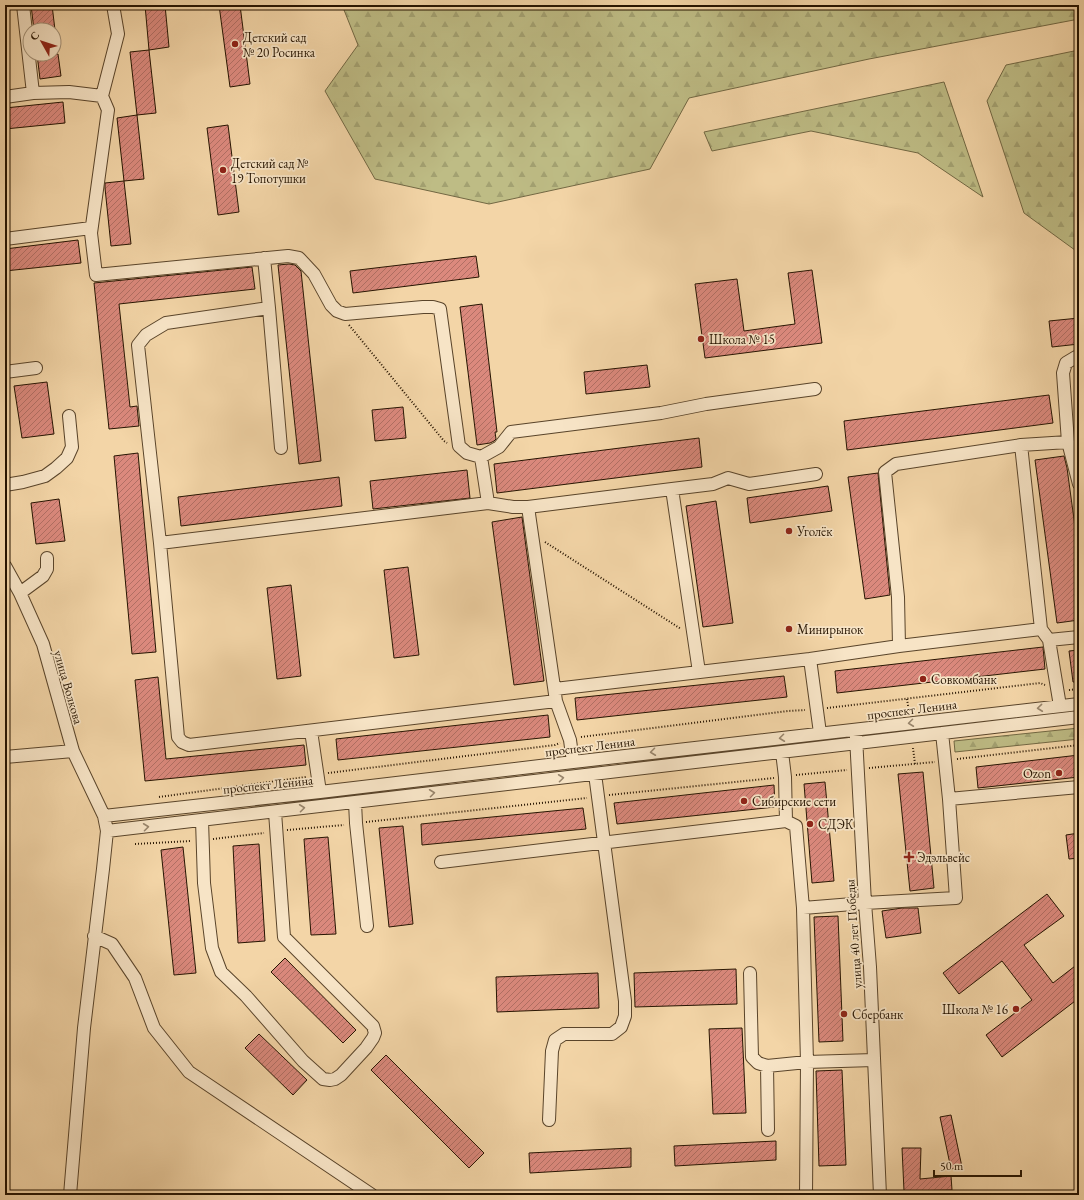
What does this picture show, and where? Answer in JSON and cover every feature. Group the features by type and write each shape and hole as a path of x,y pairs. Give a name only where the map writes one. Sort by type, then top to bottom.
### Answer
{"street":[{"path":"23,5 33,93"},
{"path":"113,5 118,34 102,96 108,110 91,233 96,275 288,256 299,258 314,274 331,305 337,311 345,314 422,306 440,309 460,446 468,452 481,457"},
{"path":"5,97 33,93 69,92 102,96"},
{"path":"5,239 92,228"},
{"path":"264,258 282,448"},
{"path":"269,308 166,323 146,335 138,345 160,543 178,737 182,742 189,745 311,731 556,695 699,672 1041,629"},
{"path":"1079,357 1076,357 1066,363 1063,373 1068,442 1079,484"},
{"path":"5,372 36,368"},
{"path":"481,457 499,447 511,432 661,413 706,404 815,389"},
{"path":"5,485 45,476 67,458 72,447 69,416"},
{"path":"899,646 898,597 885,472 896,464 1022,445 1068,442"},
{"path":"1022,445 1041,629 1049,640 1060,706"},
{"path":"481,457 488,503"},
{"path":"160,543 488,503 513,507 528,507 713,484 728,478 749,484 816,474"},
{"path":"672,489 699,672"},
{"path":"528,507 556,695 570,740 573,762"},
{"path":"20,593 44,576 47,569 47,558"},
{"name":"улица Волкова","path":"5,566 20,593 43,644 73,751 104,816 107,831 84,1028 70,1195"},
{"path":"1049,640 1079,637"},
{"path":"810,659 820,733"},
{"name":"проспект Ленина","path":"104,816 1079,704"},
{"path":"107,831 1079,717"},
{"name":"улица 40 лет Победы","path":"856,729 865,903 870,967 880,1195"},
{"path":"311,731 320,792"},
{"path":"803,908 956,898 949,799 942,733"},
{"path":"5,757 73,751"},
{"path":"782,752 785,776 786,821"},
{"path":"549,1120 552,1051 555,1040 564,1034 612,1034 621,1027 625,1016 625,1001 595,774"},
{"path":"949,799 1079,787"},
{"path":"355,802 367,926"},
{"path":"202,820 204,883 212,948 222,972 246,996 303,1061 323,1079 335,1079 341,1075 366,1048 375,1033 374,1026 284,937 275,812"},
{"path":"441,862 786,821 796,826 803,908 807,1062 806,1195"},
{"path":"94,936 112,944 135,978 154,1028 189,1072 372,1195"},
{"path":"750,973 752,1057 758,1063 767,1066 807,1062 874,1060"},
{"path":"767,1066 768,1130"}],"path":[{"path":"337,311 444,441 453,446 460,446"},
{"path":"532,535 694,638"},
{"path":"158,797 555,745 570,740 788,711 839,708 1040,683"}],"green space":[{"path":"342,5 1079,5 1079,19 869,59 689,98 650,169 489,204 375,179 325,91 358,45"},
{"path":"1079,50 1079,253 1024,213 987,101 1006,65"},
{"path":"944,82 983,197 918,153 811,131 712,151 704,132"},
{"path":"1079,728 1079,739 955,752 954,741"}],"building":[{"path":"31,5 52,5 54,22 33,22"},
{"path":"145,5 165,5 169,47 149,50"},
{"name":"Детский сад № 20 Росинка","path":"219,5 240,5 250,84 230,87"},
{"path":"149,50 156,113 137,115 130,52"},
{"path":"38,62 59,62 61,76 40,79"},
{"path":"63,102 65,123 5,129 5,108"},
{"path":"137,115 144,179 124,181 117,118"},
{"name":"Детский сад № 19 Топотушки","path":"228,125 239,212 218,215 207,128"},
{"path":"124,181 131,244 111,246 105,183"},
{"path":"78,240 81,263 5,271 5,249"},
{"path":"476,256 479,277 353,293 350,271"},
{"path":"278,265 295,265 301,271 321,461 299,464"},
{"path":"252,267 255,289 119,304 130,407 137,406 139,426 109,429 94,283"},
{"path":"812,270 822,343 705,358 695,284 737,279 744,331 795,324 788,273"},
{"path":"482,304 497,432 495,432 496,439 494,441 477,445 460,307"},
{"path":"1079,318 1079,344 1052,347 1049,321"},
{"path":"647,365 650,387 586,394 584,372"},
{"path":"47,382 54,434 22,438 14,386"},
{"path":"1049,395 1053,423 847,450 844,421"},
{"path":"403,407 406,438 375,441 372,410"},
{"path":"699,438 702,467 497,493 494,464"},
{"path":"138,453 156,652 132,654 114,456"},
{"path":"1064,456 1079,556 1079,620 1057,623 1035,460"},
{"path":"467,470 470,498 373,509 370,481"},
{"path":"878,473 890,595 865,599 848,477"},
{"path":"339,477 342,506 181,526 178,497"},
{"path":"828,486 832,511 750,523 747,498"},
{"path":"59,499 65,541 36,544 31,503"},
{"path":"716,501 733,623 703,627 686,506"},
{"path":"522,517 544,681 514,685 492,522"},
{"path":"408,567 419,655 394,658 384,570"},
{"path":"291,585 301,676 277,679 267,588"},
{"path":"1043,647 1045,669 837,693 835,671"},
{"path":"1079,650 1079,682 1073,682 1069,651"},
{"path":"784,676 787,697 577,720 575,698"},
{"path":"158,677 166,759 304,745 306,765 145,781 135,680"},
{"path":"548,715 550,737 338,760 336,739"},
{"path":"1079,755 1079,777 978,788 976,767"},
{"path":"923,772 934,888 910,891 898,774"},
{"path":"825,782 834,881 812,883 804,784"},
{"path":"774,785 775,807 617,824 614,803"},
{"path":"583,808 586,829 422,845 421,824"},
{"path":"403,826 413,924 389,927 379,828"},
{"path":"1079,833 1079,858 1069,859 1066,835"},
{"path":"328,837 336,934 311,935 304,839"},
{"path":"259,844 265,941 238,943 233,846"},
{"path":"183,847 196,973 174,975 161,850"},
{"path":"1047,894 1064,916 1024,945 1053,983 1079,963 1079,998 1002,1057 986,1035 1032,1000 1002,961 959,994 943,973"},
{"path":"902,908 918,908 921,933 886,938 882,911"},
{"path":"838,916 843,1041 819,1042 814,917"},
{"path":"285,958 356,1030 343,1043 271,972"},
{"path":"736,969 737,1004 635,1007 634,973"},
{"path":"598,973 599,1008 497,1012 496,977"},
{"path":"742,1028 746,1113 713,1114 709,1029"},
{"path":"259,1034 307,1080 293,1095 245,1048"},
{"path":"386,1055 484,1153 469,1168 371,1070"},
{"path":"842,1070 846,1165 819,1166 816,1071"},
{"path":"951,1115 962,1167 951,1169 940,1117"},
{"path":"776,1141 776,1160 675,1166 674,1146"},
{"path":"631,1148 631,1167 530,1173 529,1153"},
{"path":"902,1148 921,1148 920,1179 951,1176 952,1190 904,1191"}],"place":[{"name":"Детский сад № 20 Росинка","path":"235,44"},
{"name":"Детский сад № 19 Топотушки","path":"223,170"},
{"name":"Школа № 15","path":"701,339"},
{"name":"Уголёк","path":"789,531"},
{"name":"Минирынок","path":"789,629"},
{"name":"Совкомбанк","path":"923,679"},
{"name":"Ozon","path":"1059,773"},
{"name":"Сибирские сети","path":"744,801"},
{"name":"СДЭК","path":"810,824"},
{"name":"Эдэльвейс","path":"909,857"},
{"name":"Школа № 16","path":"1016,1009"},
{"name":"Сбербанк","path":"844,1014"}]}
